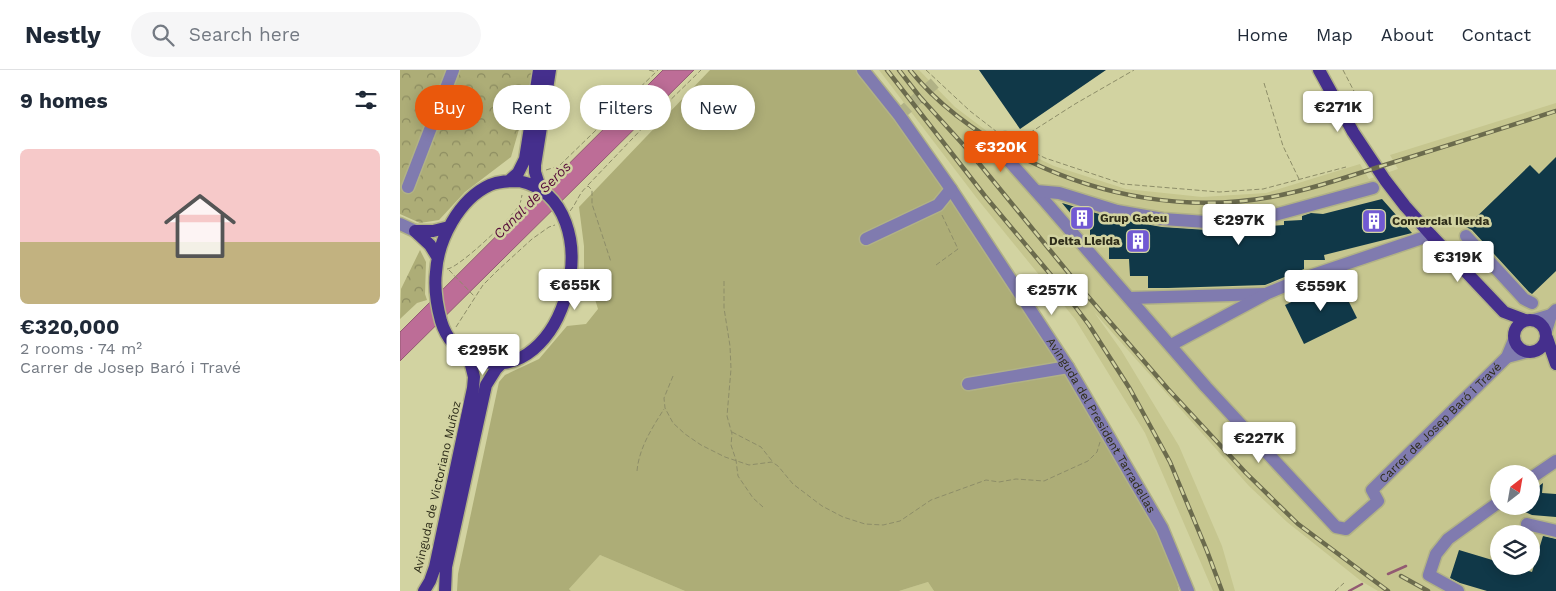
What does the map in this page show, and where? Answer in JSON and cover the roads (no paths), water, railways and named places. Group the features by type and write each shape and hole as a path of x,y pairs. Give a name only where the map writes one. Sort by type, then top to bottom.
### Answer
{"main road":[{"path":"509,181 518,173 525,159 539,70"},
{"path":"540,188 535,172 550,70"},
{"path":"1320,70 1341,112 1368,155 1405,206 1504,312 1518,347 1556,364"},
{"path":"509,181 523,182 540,188 549,196 562,220 571,251 571,267 566,296 560,312 542,340 533,350 513,361 488,363 469,357 460,351 447,335 439,310 436,286 449,228 461,210 475,194 491,184 509,181"},
{"path":"415,231 433,231 449,228"},
{"path":"415,231 430,245 441,264"},
{"path":"1504,312 1543,326 1556,364"},
{"path":"1514,337 1518,325 1530,320"},
{"path":"1529,352 1541,348 1546,334"},
{"name":"Avinguda de Victoriano Muñoz","path":"424,591 435,567 473,388 474,377 469,357"},
{"name":"Avinguda de Victoriano Muñoz","path":"445,591 446,567 486,385 502,363"}],"street":[{"path":"408,187 453,70"},
{"name":"Avinguda del President Tarradellas","path":"863,70 899,115 951,189 1068,367 1162,528 1188,591"},
{"name":"Carrer de Josep Baró i Travé","path":"1003,144 1036,190 1206,387 1336,527 1346,529 1378,501 1372,490 1507,357 1514,337"},
{"path":"1036,190 1059,193 1117,211 1206,222 1267,218 1373,188"},
{"path":"866,239 938,205 951,189"},
{"path":"400,224 415,231"},
{"path":"1171,345 1268,294 1304,278 1431,235"},
{"path":"1466,236 1524,299 1532,303"},
{"path":"1130,298 1268,294"},
{"path":"1530,320 1554,313"},
{"path":"1546,334 1554,313"},
{"name":"Carrer de Josep Baró i Travé","path":"1507,357 1529,352"},
{"path":"968,384 1068,367"},
{"path":"1540,472 1556,462"},
{"path":"1458,591 1429,575 1436,554 1448,539 1490,509"},
{"path":"1528,524 1556,531"}],"waterway":[{"path":"1388,574 1406,566"},
{"path":"1349,591 1362,584"}],"tunnel":[{"path":"899,115 937,81"}],"railway":[{"path":"887,70 1089,325 1130,389 1170,462 1222,591"},
{"path":"899,70 923,101"},
{"path":"910,70 936,98 965,122 996,143 1029,161 1086,184 1116,192 1178,202 1240,201 1304,190 1556,111"},
{"path":"920,97 968,150 1085,293 1168,389 1246,473 1298,524 1388,591"},
{"path":"1401,576 1428,591"}],"place":[{"name":"Grup Gateu","path":"1082,218"},
{"name":"Comercial Ilerda","path":"1374,221"},
{"name":"Delta Lleida","path":"1138,241"}],"water label":[{"name":"Canal de Seròs","path":"532,200"}]}
